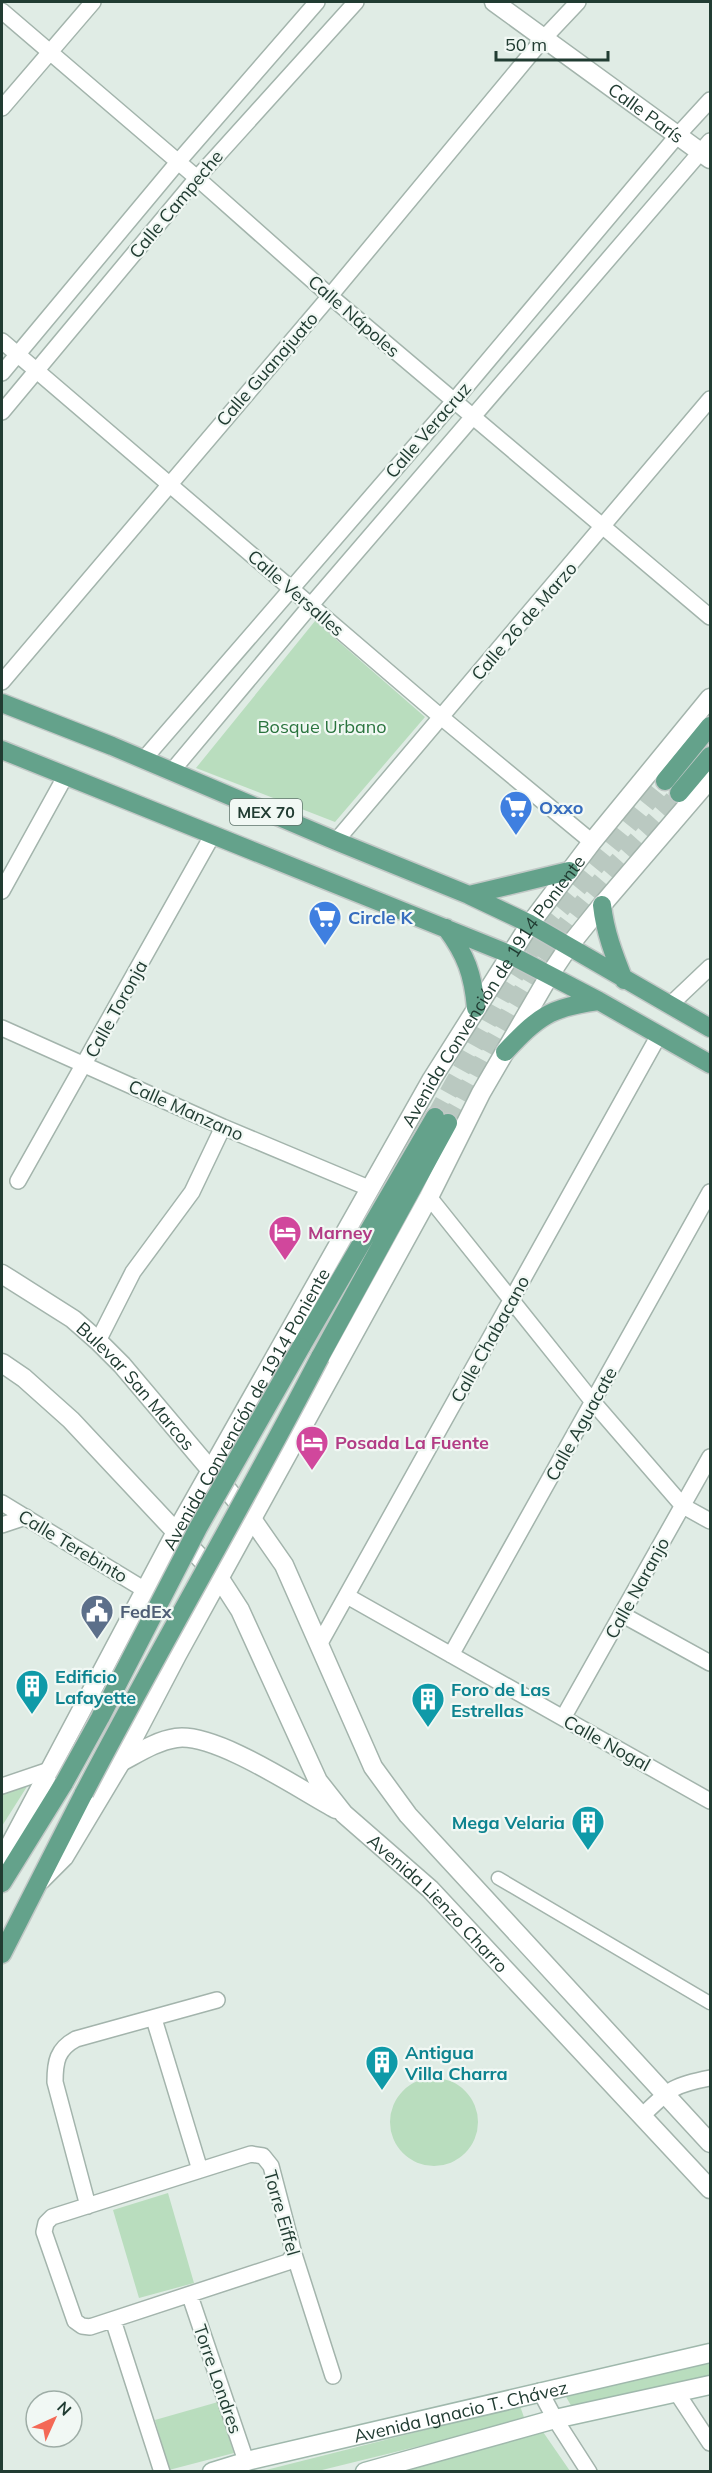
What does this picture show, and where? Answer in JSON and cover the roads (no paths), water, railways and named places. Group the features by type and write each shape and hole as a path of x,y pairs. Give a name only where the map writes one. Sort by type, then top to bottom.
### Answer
{"main road":[{"name":"MEX 70","path":"2,703 144,759 469,895 530,924 711,1028"},
{"path":"711,726 672,787 711,756"},
{"name":"MEX 70","path":"2,750 509,954 711,1064"},
{"path":"469,895 569,871"},
{"path":"602,905 604,926 624,980"},
{"path":"446,928 469,966 474,983 476,1008"},
{"path":"505,1052 541,1017 575,1004 599,1001"},
{"name":"Avenida Convención de 1914 Poniente","path":"2,1954 133,1700 254,1483 442,1120 301,1347 198,1528 100,1718 58,1776 4,1879"}],"street":[{"path":"2,108 93,2"},
{"name":"Calle Campeche","path":"2,373 178,162 317,2"},
{"name":"Calle Campeche","path":"2,412 197,178 356,2"},
{"name":"Calle París","path":"494,2 677,136 707,150"},
{"name":"Calle Guanajuato","path":"2,682 168,483 330,296 544,38 578,2"},
{"name":"Calle Nápoles","path":"2,11 197,178 330,296 711,617"},
{"name":"Calle Veracruz","path":"144,759 454,401 677,136 711,100"},
{"name":"Calle Veracruz","path":"172,771 311,605 707,150"},
{"name":"Calle Versalles","path":"2,341 441,717 592,842"},
{"name":"Calle 26 de Marzo","path":"336,841 711,399"},
{"name":"Avenida Convención de 1914 Poniente","path":"4,1879 6,1842 58,1776 126,1629 176,1532 432,1079 530,924 592,842 711,698"},
{"path":"2,891 66,775"},
{"name":"Avenida Convención de 1914 Poniente","path":"40,1882 64,1857 121,1762 177,1655 429,1197 481,1093 549,976 569,946 602,905 711,779"},
{"name":"Calle Toronja","path":"18,1181 212,836"},
{"path":"670,1005 711,967"},
{"name":"Calle Manzano","path":"2,1028 223,1127 371,1189"},
{"name":"Calle Chabacano","path":"320,1643 659,1035"},
{"path":"98,1341 133,1272 192,1192 223,1127"},
{"name":"Calle Aguacate","path":"451,1655 711,1192"},
{"path":"429,1197 593,1402 683,1506 711,1521"},
{"name":"Bulevar San Marcos","path":"2,1274 73,1319 98,1341 122,1365 212,1469 252,1519"},
{"path":"2,1363 24,1378 70,1420 220,1580"},
{"path":"230,1436 230,1445 237,1458 248,1467 259,1470 281,1468"},
{"name":"Calle Naranjo","path":"563,1718 711,1457"},
{"name":"Calle Terebinto","path":"2,1503 145,1590"},
{"path":"2,1525 26,1517"},
{"name":"Avenida Lienzo Charro","path":"252,1519 284,1565 373,1767 408,1815 711,2143"},
{"name":"Avenida Lienzo Charro","path":"220,1580 240,1610 318,1781 344,1814 430,1889 711,2189"},
{"name":"Calle Nogal","path":"347,1596 711,1801"},
{"path":"623,1615 711,1663"},
{"path":"126,1629 141,1625 157,1627 173,1642 177,1655"},
{"path":"121,1762 150,1746 176,1738 198,1738 220,1745 344,1814"},
{"path":"2,1786 58,1776"},
{"path":"498,1878 711,2003"},
{"path":"88,2206 55,2082 55,2064 58,2055 66,2044 76,2039 217,2000"},
{"path":"154,2019 200,2170"},
{"path":"643,2115 665,2093 681,2084 711,2078"},
{"name":"Torre Eiffel","path":"294,2254 288,2262 90,2327 82,2326 75,2321 44,2232 46,2223 52,2217 251,2154 263,2156 271,2166 294,2254 333,2376"},
{"name":"Torre Londres","path":"190,2296 246,2462"},
{"path":"113,2320 162,2472"},
{"name":"Avenida Ignacio T. Chávez","path":"212,2472 540,2391 711,2353"},
{"name":"Avenida Ignacio T. Chávez","path":"365,2472 555,2420 711,2385"},
{"path":"540,2391 555,2420 589,2472"},
{"path":"677,2393 711,2443"}],"tunnel":[{"path":"435,1117 505,991 544,930 665,781"},
{"path":"448,1123 511,1010 552,944 597,885 679,793"}],"place":[{"name":"Oxxo","path":"516,836"},
{"name":"Circle K","path":"325,946"},
{"name":"Marney","path":"285,1261"},
{"name":"Posada La Fuente","path":"312,1471"},
{"name":"FedEx","path":"97,1640"},
{"name":"Edificio Lafayette","path":"32,1715"},
{"name":"Foro de Las Estrellas","path":"428,1728"},
{"name":"Mega Velaria","path":"588,1851"},
{"name":"Antigua Villa Charra","path":"382,2091"}],"park label":[{"name":"Bosque Urbano","path":"322,726"}]}
